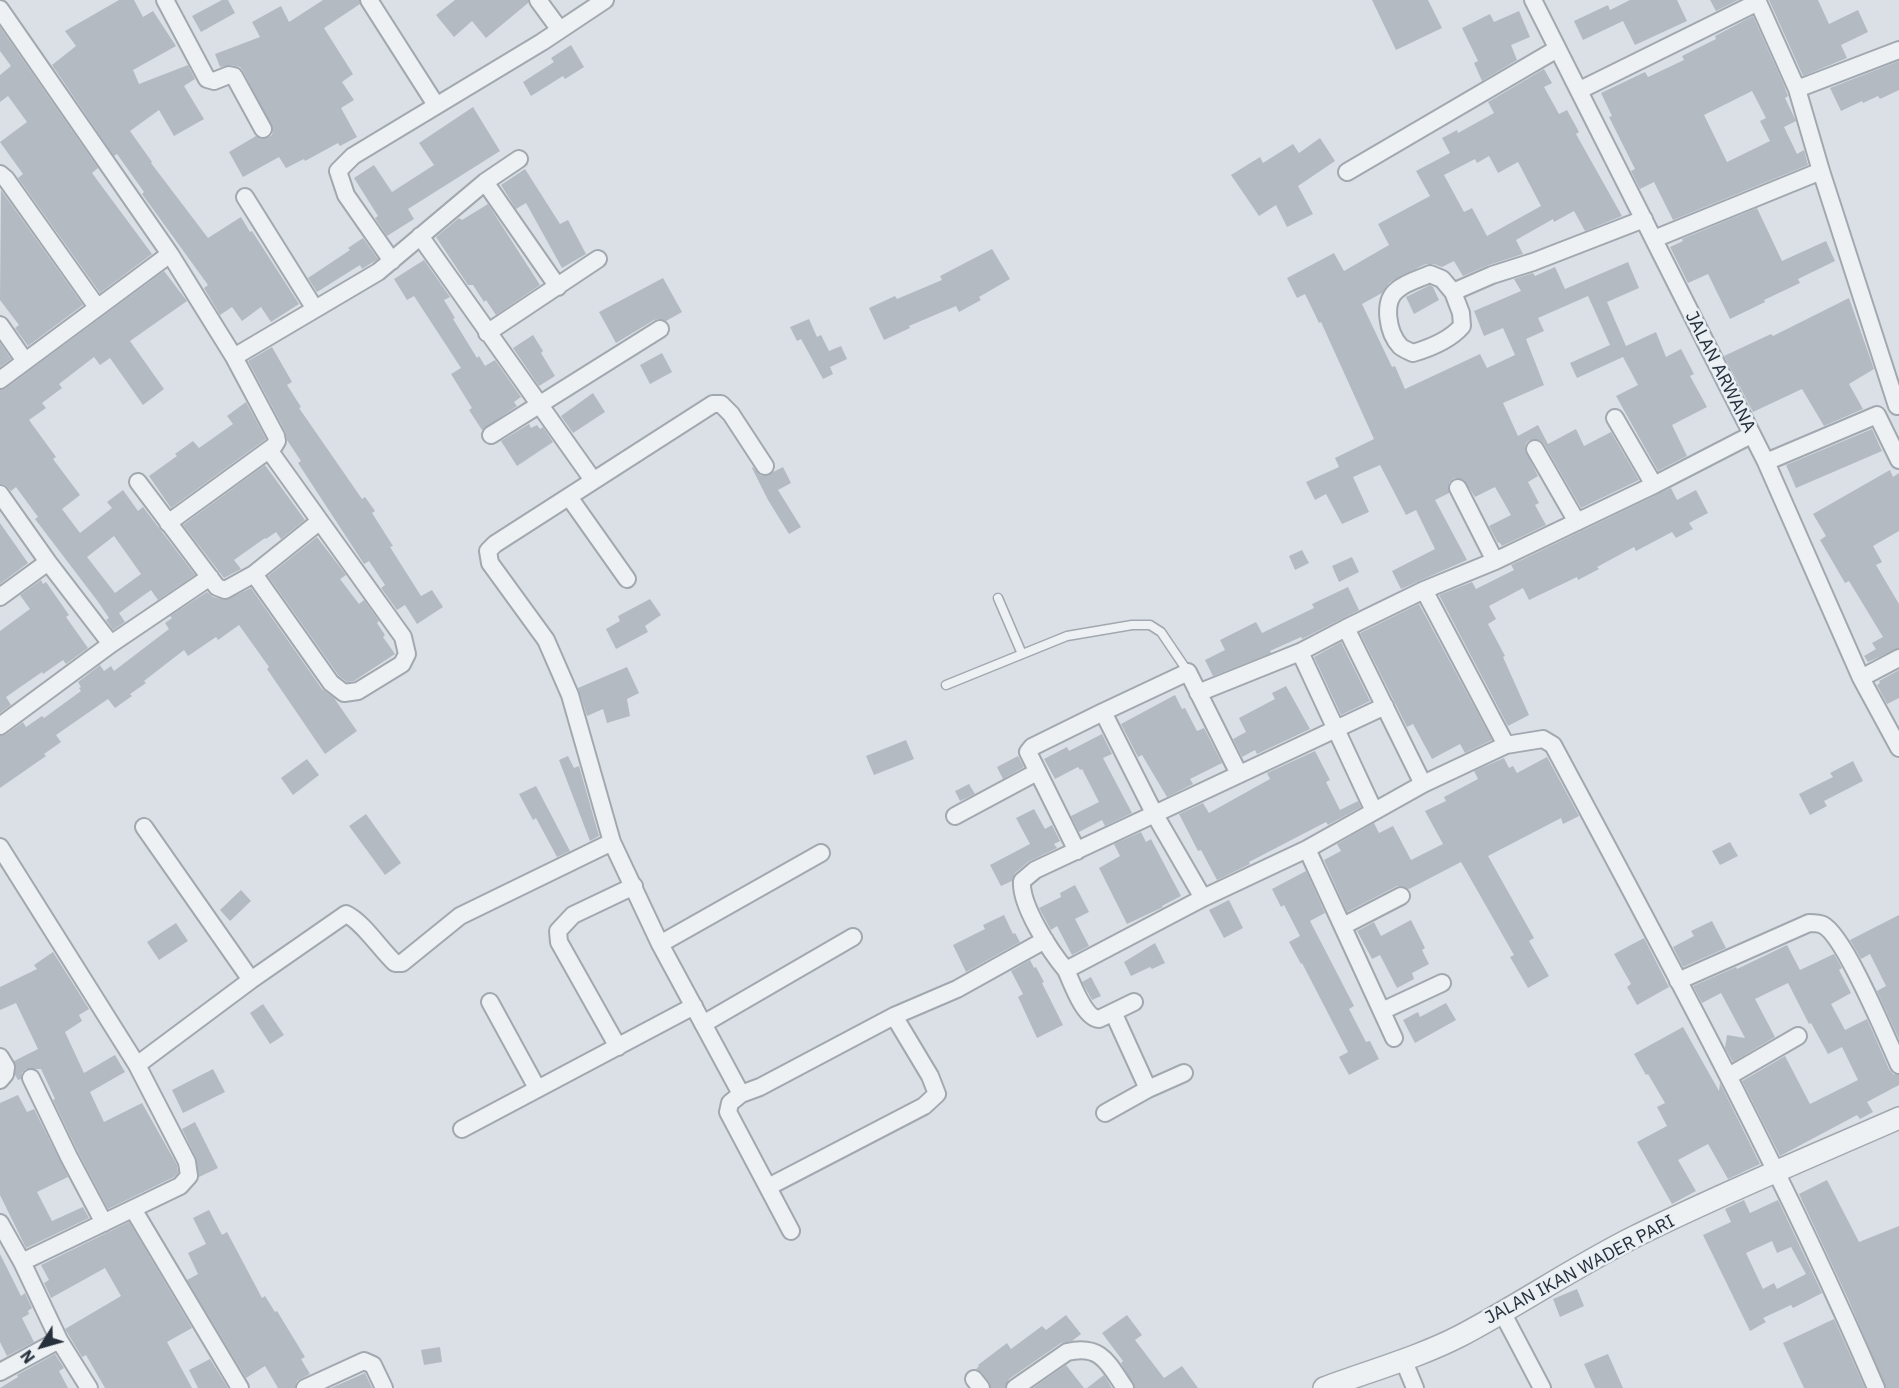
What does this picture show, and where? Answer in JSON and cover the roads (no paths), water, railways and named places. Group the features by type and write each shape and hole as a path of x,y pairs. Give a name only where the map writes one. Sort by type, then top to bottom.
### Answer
{"street":[{"path":"165,0 207,80 214,81 229,75 234,76 263,129"},
{"path":"369,0 436,105"},
{"path":"538,0 560,30"},
{"path":"392,261 346,195 338,171 353,156 498,69 605,0"},
{"name":"JALAN ARWANA","path":"1533,0 1766,462 1861,678 1899,748"},
{"path":"1580,90 1757,1 1797,89 1821,171 1898,406 1766,462"},
{"path":"0,9 170,254 234,357 276,436 277,441 268,450 168,523"},
{"path":"1347,172 1557,49"},
{"path":"1797,89 1899,50"},
{"path":"234,357 378,272 484,182 519,159"},
{"path":"1654,239 1821,171"},
{"path":"0,174 6,179 97,307"},
{"path":"484,182 558,287"},
{"path":"245,197 315,309"},
{"path":"1453,292 1492,275 1533,262 1644,219"},
{"path":"420,236 593,480"},
{"path":"0,380 170,254"},
{"path":"487,333 598,259"},
{"path":"1430,274 1442,279 1453,292 1461,313 1462,326 1455,334 1425,349 1413,352 1400,346 1387,316 1388,303 1394,292 1407,283 1430,274"},
{"path":"0,325 25,361"},
{"path":"491,435 660,329"},
{"path":"741,1094 660,944 612,842 570,695 546,640 490,563 488,551 495,544 713,404 721,404 731,414 765,466"},
{"path":"1877,415 1899,460"},
{"path":"1614,418 1654,485"},
{"path":"1198,693 1300,652 1424,590 1495,561 1654,485 1751,435"},
{"path":"1535,449 1577,522"},
{"path":"254,574 331,683 344,693 358,691 402,664 406,654 403,637 268,450"},
{"path":"138,482 217,587 225,590 254,574 320,521"},
{"path":"1458,488 1495,561"},
{"path":"0,494 48,562 111,644"},
{"path":"569,497 627,579"},
{"path":"0,597 48,562"},
{"path":"0,726 111,644 210,577"},
{"path":"1424,590 1506,745"},
{"path":"1346,628 1423,784"},
{"path":"1300,652 1374,812"},
{"path":"1861,678 1899,658"},
{"path":"1077,852 1028,752 1032,747 1103,712 1188,672 1239,774"},
{"path":"1134,1002 1098,1019 1090,1017 1066,970 1045,940 1021,893 1022,881 1035,870 1385,706"},
{"path":"1103,712 1155,815 1203,898"},
{"path":"1066,970 1203,898 1307,849 1423,784 1506,745 1543,739 1553,745 1729,1076 1777,1172 1876,1388"},
{"path":"955,816 1036,772"},
{"path":"144,827 251,980"},
{"path":"137,1065 251,980 346,914 356,919 380,949 395,963 402,963 460,916 612,842"},
{"path":"0,847 137,1065 187,1162 189,1176 180,1186 22,1262"},
{"path":"1307,849 1394,1038"},
{"path":"660,944 821,853"},
{"path":"618,1047 559,942 558,931 573,915 634,886"},
{"path":"1343,926 1401,896"},
{"path":"1678,981 1809,923 1823,925 1831,932 1848,959 1870,1000 1899,1065"},
{"path":"703,1024 853,937"},
{"path":"791,1231 728,1112 730,1103 741,1094 760,1087 894,1016 957,989 1045,940"},
{"path":"1382,1011 1442,983"},
{"path":"490,1002 537,1088"},
{"path":"462,1129 694,1006"},
{"path":"1113,1012 1148,1089"},
{"path":"768,1187 924,1106 937,1094 930,1076 894,1016"},
{"path":"1729,1076 1798,1036"},
{"path":"0,1057 6,1067 0,1080"},
{"path":"1105,1113 1148,1089 1184,1073"},
{"path":"31,1078 104,1223"},
{"name":"JALAN IKAN WADER PARI","path":"1324,1388 1433,1348 1459,1336 1634,1237 1899,1118"},
{"path":"133,1209 240,1388"},
{"path":"0,1223 22,1262 59,1340 89,1388"},
{"path":"1502,1312 1542,1388"},
{"path":"0,1372 59,1340"},
{"path":"1015,1388 1067,1352 1077,1350 1087,1350 1104,1358 1125,1388"},
{"path":"1403,1359 1415,1388"},
{"path":"305,1388 364,1361 373,1365 384,1388"}],"lane":[{"path":"998,598 1022,654"},
{"path":"946,685 1067,636 1132,625 1150,625 1161,632 1188,672"}]}
